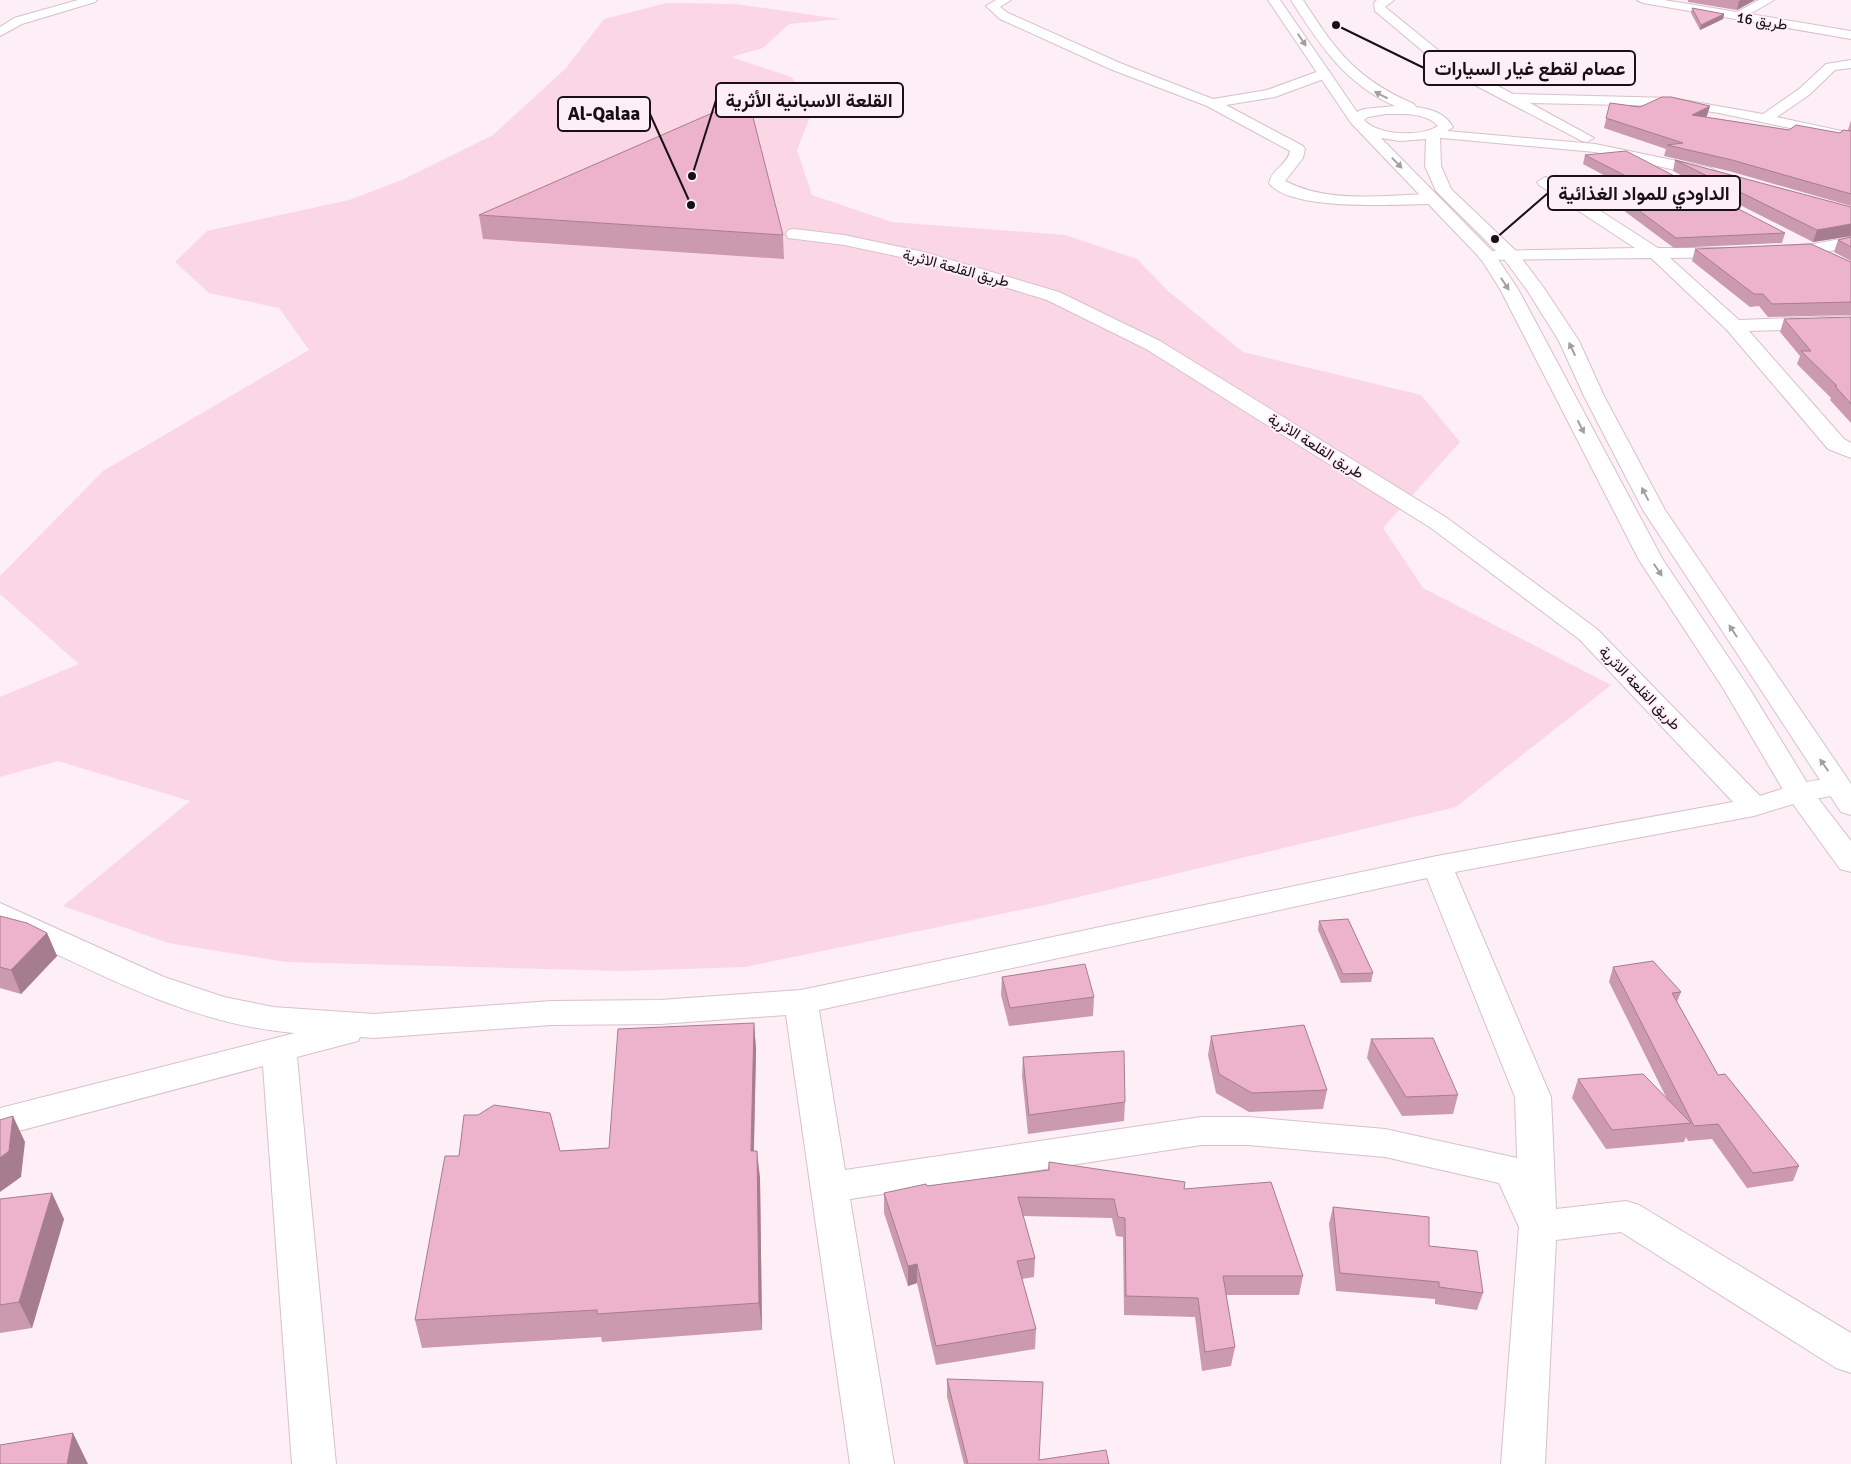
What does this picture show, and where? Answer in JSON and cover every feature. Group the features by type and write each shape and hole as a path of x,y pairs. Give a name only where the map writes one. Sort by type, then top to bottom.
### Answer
{"main road":[{"path":"0,32 18,21 91,0"},
{"path":"1005,0 992,6 1004,16 1115,66 1212,103 1298,149 1296,156 1277,178 1277,183 1285,189 1301,195 1330,199 1432,199"},
{"path":"1274,0 1360,124 1486,256 1509,288 1642,544 1736,688 1799,794 1851,862"},
{"path":"1296,0 1338,61 1359,82 1434,125"},
{"path":"1388,0 1380,3 1379,8 1449,66 1587,138"},
{"name":"طريق 16","path":"1643,0 1851,35"},
{"path":"1737,17 1765,2 1782,8"},
{"path":"1765,119 1804,92 1831,67 1851,64"},
{"path":"1212,103 1270,94 1324,74"},
{"path":"1511,98 1672,102 1851,137"},
{"path":"1360,124 1364,113 1400,110 1434,125 1627,154 1726,174 1649,150 1587,138 1434,125 1397,136 1360,124"},
{"path":"1434,125 1433,166 1444,191 1510,255 1535,288 1569,341 1594,396 1654,510 1845,796"},
{"path":"1627,154 1689,186"},
{"path":"1545,182 1657,255 1734,326 1836,444 1851,452"},
{"name":"طريق القلعة الاثرية","path":"794,234 844,240 924,257 1053,296 1153,345 1439,523 1588,634 1754,807"},
{"path":"1787,235 1836,261"},
{"path":"1764,251 1814,249 1851,242"},
{"path":"1486,256 1657,255 1745,252"},
{"path":"1734,326 1851,322"},
{"path":"0,914 152,984 221,1008 273,1019 374,1026 551,1013 660,1012 801,1002 1437,866 1754,807 1799,794 1845,796"},
{"path":"1437,866 1532,1096 1538,1227 1523,1464"},
{"path":"801,1002 872,1464"},
{"path":"0,1122 279,1048 374,1026"},
{"path":"279,1048 314,1464"},
{"path":"830,1187 1201,1130 1248,1131 1386,1143 1512,1171 1538,1227"},
{"path":"1538,1227 1626,1216 1851,1355"}],"shaded area":[{"path":"667,3 735,4 841,19 789,24 763,48 731,57 791,77 815,104 797,150 812,195 892,222 1065,235 1137,259 1168,291 1243,352 1421,395 1460,442 1383,528 1423,588 1611,685 1456,807 1045,905 745,967 621,971 286,962 168,943 63,906 190,801 58,761 0,777 0,697 79,664 0,594 0,576 103,471 309,350 279,308 209,293 175,262 207,231 349,200 402,180 493,135 566,68 604,19"}],"building":[{"path":"1692,8 1724,14 1701,25"},
{"path":"746,90 783,235 479,215 719,110 720,102 726,94"},
{"path":"1662,97 1671,97 1710,106 1692,115 1789,130 1796,125 1840,133 1843,130 1851,131 1851,194 1732,160 1667,145 1683,143 1606,118 1610,103 1640,107"},
{"path":"1626,151 1785,233 1676,238 1626,201 1632,200 1621,193 1653,190 1585,155"},
{"path":"1675,160 1851,207 1851,224 1817,230"},
{"path":"1851,237 1851,247 1838,240"},
{"path":"1811,244 1851,262 1851,302 1772,304 1763,294 1754,294 1695,249"},
{"path":"1851,317 1851,404 1835,386 1837,386 1801,351 1811,351 1784,319"},
{"path":"0,916 27,923 47,933 11,970 0,967"},
{"path":"1348,919 1373,973 1343,974 1319,921"},
{"path":"1653,961 1681,992 1672,993 1718,1075 1725,1074 1799,1166 1753,1173 1718,1124 1694,1126 1613,967"},
{"path":"1085,964 1094,997 1010,1008 1002,977"},
{"path":"754,1023 751,1151 757,1151 759,1303 597,1314 597,1310 415,1320 445,1156 459,1156 464,1115 478,1115 494,1105 550,1113 560,1151 609,1148 618,1029"},
{"path":"1304,1025 1327,1090 1252,1093 1219,1074 1211,1036"},
{"path":"1433,1038 1458,1095 1406,1097 1371,1039"},
{"path":"1124,1051 1125,1102 1029,1115 1023,1057"},
{"path":"1643,1074 1691,1123 1612,1130 1578,1079"},
{"path":"13,1116 9,1151 0,1158 0,1120"},
{"path":"1049,1162 1185,1182 1184,1189 1271,1182 1303,1276 1223,1276 1235,1347 1205,1352 1198,1298 1126,1296 1125,1218 1118,1217 1114,1199 1018,1197 1035,1258 1017,1261 1036,1329 936,1346 917,1264 908,1266 884,1193 926,1184 927,1186 1049,1170"},
{"path":"52,1193 19,1302 0,1305 0,1199"},
{"path":"1333,1207 1429,1217 1429,1246 1477,1251 1483,1293 1439,1287 1439,1282 1340,1273"},
{"path":"947,1379 1043,1382 1039,1460 1106,1450 1109,1464 968,1464"},
{"path":"73,1433 67,1464 0,1464 0,1445"}],"place":[{"name":"عصام لقطع غيار السيارات","path":"1336,25"},
{"name":"القلعة الاسبانية الأثرية","path":"692,176"},
{"name":"Al-Qalaa","path":"691,205"},
{"name":"الداودي للمواد الغذائية","path":"1495,239"}]}
